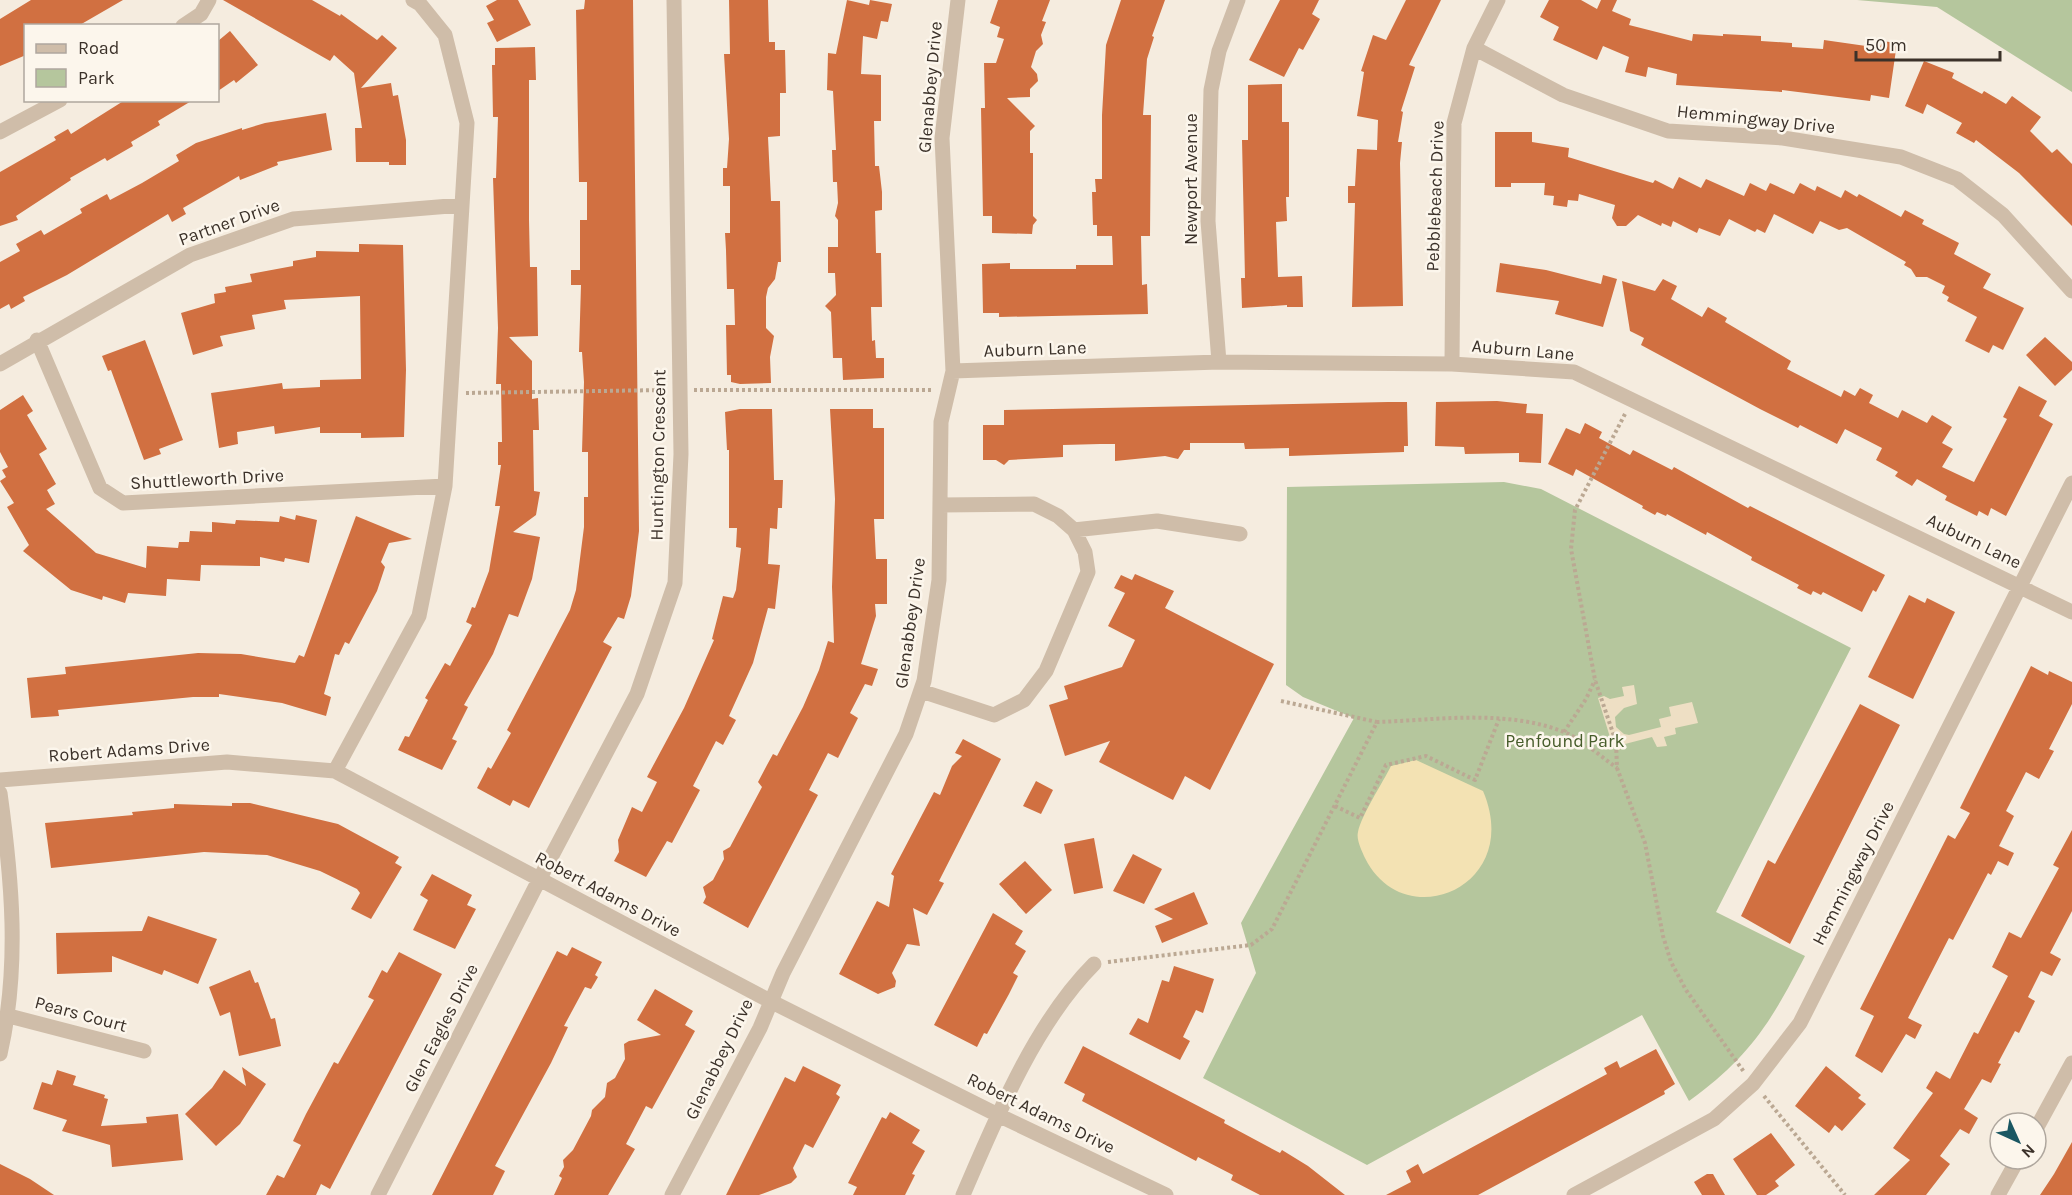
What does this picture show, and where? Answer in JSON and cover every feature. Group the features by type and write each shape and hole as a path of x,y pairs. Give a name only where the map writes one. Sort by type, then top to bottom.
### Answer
{"street":[{"path":"186,24 201,14 208,0"},
{"path":"335,771 419,616 445,486 467,123 445,35 420,4 413,0"},
{"name":"Huntington Crescent","path":"538,880 637,694 675,583 681,454 675,0"},
{"name":"Glenabbey Drive","path":"672,1195 760,1028 770,1001 906,734 921,691 939,580 941,422 953,371 942,138 957,0"},
{"name":"Newport Avenue","path":"1219,362 1208,221 1212,90 1219,51 1238,0"},
{"name":"Pebblebeach Drive","path":"1452,364 1454,123 1474,48 1498,0"},
{"name":"Hemmingway Drive","path":"1474,48 1563,95 1668,131 1783,138 1901,157 1957,179 2003,215 2072,291"},
{"path":"0,132 56,102"},
{"name":"Partner Drive","path":"0,364 37,340 190,255 293,219 462,205"},
{"name":"Shuttleworth Drive","path":"37,340 100,488 123,503 445,486"},
{"name":"Auburn Lane","path":"953,371 1219,362 1452,364 1574,372 1634,398 2072,612"},
{"name":"Hemmingway Drive","path":"1574,1195 1714,1119 1753,1083 1800,1023 2072,483"},
{"path":"921,691 994,715 1024,700 1046,671 1088,572 1085,552 1074,530 1058,516 1034,504 940,505"},
{"path":"1074,530 1157,521 1240,534"},
{"name":"Robert Adams Drive","path":"0,780 227,762 335,771 770,1001 998,1115 1166,1195"},
{"path":"0,793 10,870 13,962 9,1016 0,1054"},
{"name":"Glen Eagles Drive","path":"378,1195 538,880"},
{"path":"963,1195 998,1115 1054,1012 1075,983 1094,964"},
{"name":"Pears Court","path":"9,1016 144,1051"},
{"path":"2046,1111 2072,1063"},
{"path":"1998,1195 2011,1171"}],"path":[{"path":"451,393 948,390"},
{"path":"1634,398 1575,510 1571,530 1571,549 1595,680 1616,742 1617,768 1646,843 1663,936 1671,962 1719,1039 1845,1195"},
{"path":"1564,732 1586,699 1595,680"},
{"path":"1281,701 1377,722 1517,720 1564,732 1617,768"},
{"path":"1335,806 1360,818 1386,765 1426,756 1475,780 1499,719"},
{"path":"1094,964 1251,945 1264,938 1272,929 1377,722"}],"green space":[{"path":"1857,0 2072,0 2072,92 1937,7"},
{"name":"Penfound Park","path":"1504,482 1541,489 1851,648 1716,912 1805,956 1757,1037 1728,1069 1689,1101 1642,1015 1367,1165 1203,1078 1256,973 1241,923 1354,718 1303,697 1286,685 1287,487"}],"sand":[{"path":"1416,760 1483,791 1491,825 1487,853 1474,875 1454,890 1430,897 1406,894 1383,882 1365,858 1358,838 1363,817 1391,766"}],"shaded area":[{"path":"1634,685 1637,704 1624,708 1615,717 1616,727 1624,734 1629,735 1661,727 1659,719 1671,716 1669,707 1692,702 1698,723 1675,728 1676,734 1664,737 1667,746 1657,747 1652,737 1625,744 1619,750 1613,747 1598,698 1604,696 1610,699 1624,696 1622,687"}],"building":[{"path":"31,0 123,0 81,24 24,24 24,56 0,66 0,19"},
{"path":"223,0 312,0 340,16 341,14 377,40 382,35 397,48 361,88 391,83 393,96 398,95 406,140 406,165 389,165 389,162 356,162 355,128 362,128 354,73 334,55 330,61"},
{"path":"497,0 518,0 531,25 497,42 487,23 494,20 486,6"},
{"path":"585,0 633,0 639,531 631,596 624,619 618,617 603,642 612,647 529,808 513,800 510,806 477,788 488,767 491,769 511,733 507,730 570,610 576,590 584,527 584,497 588,497 588,452 582,452 584,382 582,352 579,352 581,285 571,285 571,270 580,270 580,220 587,220 587,182 579,182 576,10 584,9"},
{"path":"729,0 768,0 769,42 775,42 775,50 785,50 786,93 780,93 780,136 768,137 771,201 780,201 781,262 778,262 775,279 768,288 766,297 766,328 774,336 770,357 771,383 740,384 731,382 731,375 727,375 726,325 735,325 734,289 727,289 725,233 730,233 730,186 723,186 723,168 727,168 729,139 724,54 730,54"},
{"path":"847,0 869,5 870,0 892,4 888,22 881,21 877,39 863,36 861,74 881,75 881,121 874,121 875,166 879,166 882,192 882,210 875,211 876,253 881,253 882,307 871,307 872,341 875,340 876,358 884,358 884,378 843,380 842,358 833,358 831,312 825,306 836,295 835,273 828,273 828,247 838,247 838,220 835,216 838,203 837,182 833,182 832,150 836,150 833,91 827,90 828,53 836,54"},
{"path":"998,0 1050,0 1042,21 1046,22 1041,35 1043,44 1036,51 1031,67 1037,74 1038,81 1030,89 1030,97 1007,98 1035,126 1030,131 1030,153 1033,153 1033,216 1037,220 1033,225 1032,234 992,233 992,216 983,216 981,108 985,108 984,63 996,63 1004,39 997,37 1000,27 990,23"},
{"path":"1121,0 1165,0 1152,36 1154,37 1147,59 1143,115 1151,115 1150,236 1141,236 1142,285 1147,284 1148,314 999,317 999,313 983,313 982,264 1010,263 1010,269 1076,269 1076,265 1113,265 1112,236 1097,236 1097,225 1093,225 1092,192 1096,192 1095,179 1102,179 1102,115 1106,45"},
{"path":"1280,0 1319,0 1312,14 1320,19 1303,50 1299,48 1284,77 1249,60"},
{"path":"1406,0 1441,0 1409,65 1415,67 1401,111 1403,112 1398,142 1402,142 1400,163 1403,306 1352,307 1355,203 1348,203 1348,186 1355,186 1357,149 1377,150 1378,120 1357,116 1364,72 1361,71 1373,35 1386,40"},
{"path":"1549,0 1581,0 1597,9 1601,0 1617,0 1612,11 1631,19 1629,25 1692,41 1693,34 1723,36 1723,34 1761,36 1761,41 1792,43 1792,47 1823,49 1824,40 1880,48 1882,41 1897,43 1889,98 1871,95 1870,101 1782,90 1782,92 1676,85 1677,74 1648,67 1646,77 1625,72 1629,57 1603,46 1597,60 1553,40 1559,27 1540,17"},
{"path":"230,31 258,65 236,83 234,80 219,90 219,40"},
{"path":"535,47 536,80 529,80 529,220 530,267 537,267 538,336 509,337 532,361 532,399 538,398 539,430 533,430 534,491 540,492 536,515 513,532 540,537 532,579 518,617 509,614 493,654 464,705 468,707 452,739 457,741 442,770 398,750 405,736 409,737 428,700 425,698 445,663 450,666 472,625 466,622 472,607 475,608 489,571 500,506 495,506 501,465 498,465 498,442 502,442 501,384 496,384 498,328 493,178 496,178 498,117 493,117 492,65 495,65 495,48"},
{"path":"1924,61 1954,73 1952,78 1982,94 1984,91 2006,104 2012,96 2041,117 2030,131 2052,153 2057,149 2072,164 2072,226 2019,173 1976,140 1974,143 1956,133 1962,123 1927,104 1923,114 1905,106"},
{"path":"1282,84 1282,122 1289,122 1289,197 1286,197 1287,221 1276,222 1278,277 1302,276 1303,307 1287,307 1287,305 1242,308 1241,278 1245,278 1242,140 1248,140 1248,85"},
{"path":"122,102 190,102 158,121 160,125 131,142 133,146 107,161 105,158 70,178 71,180 16,216 18,220 0,226 0,172 56,140 54,137 68,129 71,134"},
{"path":"326,113 332,150 277,162 278,165 240,180 239,176 183,208 186,214 172,222 168,214 67,275 23,297 25,301 11,309 9,304 0,309 0,262 20,251 16,244 41,230 44,235 82,213 80,209 107,194 110,200 142,183 179,161 176,155 196,143 242,128 242,130 265,123"},
{"path":"1495,132 1532,132 1532,142 1569,148 1568,157 1653,183 1655,180 1673,189 1679,177 1701,188 1706,179 1744,196 1750,183 1766,191 1770,183 1794,194 1800,183 1815,191 1817,186 1841,198 1845,190 1857,197 1859,194 1901,217 1905,210 1924,220 1922,224 1959,243 1954,254 1991,274 1983,288 2024,308 2003,350 1993,345 1989,353 1965,341 1977,317 1947,301 1949,297 1942,293 1945,286 1927,277 1916,277 1911,269 1904,265 1906,262 1847,228 1839,230 1820,221 1813,234 1774,214 1765,233 1757,229 1755,232 1729,219 1720,236 1699,228 1697,233 1673,221 1671,227 1662,223 1661,226 1638,215 1626,226 1617,226 1612,218 1615,205 1579,194 1578,201 1568,200 1567,207 1553,205 1554,196 1544,195 1545,183 1511,183 1511,187 1495,187"},
{"path":"359,244 403,245 406,370 404,437 361,438 361,433 320,433 320,427 275,434 274,426 237,432 238,444 219,448 211,393 282,383 283,389 320,387 320,380 361,379 360,296 284,300 286,309 252,315 255,329 220,336 223,346 193,355 181,313 215,303 214,294 226,292 225,287 252,282 250,274 293,266 293,261 316,257 316,251 359,252"},
{"path":"1500,263 1546,270 1601,284 1603,275 1617,279 1603,327 1555,314 1559,301 1496,292"},
{"path":"1663,279 1677,286 1671,299 1702,317 1708,307 1727,318 1725,322 1791,361 1787,369 1841,397 1844,390 1855,396 1860,388 1873,395 1869,403 1898,418 1902,410 1927,423 1932,415 1952,427 1942,443 1953,449 1942,467 1974,482 2007,419 2003,417 2019,386 2047,401 2039,416 2053,424 2006,516 1991,508 1988,516 1979,511 1977,516 1945,500 1947,496 1917,479 1912,486 1895,476 1898,472 1876,460 1882,448 1845,429 1837,444 1800,425 1798,428 1641,345 1644,338 1630,331 1622,281 1655,291"},
{"path":"2045,337 2072,362 2072,370 2055,386 2026,355"},
{"path":"145,340 183,440 159,449 161,454 144,460 111,370 108,371 102,356"},
{"path":"23,395 33,411 27,415 47,449 39,454 56,484 47,490 55,504 46,509 96,553 146,568 147,546 178,548 179,542 189,542 190,531 212,532 212,522 235,524 236,520 279,522 280,516 295,520 296,515 317,520 309,563 285,558 284,562 260,557 260,566 201,565 200,581 167,579 166,596 128,593 125,603 103,596 102,600 71,590 23,551 29,545 7,507 14,503 0,481 6,477 2,470 8,467 0,452 0,410"},
{"path":"1497,401 1527,404 1526,413 1543,414 1541,463 1519,462 1519,453 1465,454 1464,447 1435,446 1436,402"},
{"path":"1407,402 1408,446 1404,446 1404,452 1289,456 1289,448 1245,449 1244,443 1190,443 1190,450 1184,450 1178,459 1165,456 1115,461 1115,444 1100,444 1063,445 1063,457 1009,460 1004,465 996,460 983,460 983,425 1004,425 1004,410"},
{"path":"740,409 772,409 774,480 783,480 782,508 778,508 777,529 770,528 768,564 780,565 775,609 768,608 753,663 729,716 736,720 723,745 716,741 693,786 700,790 672,843 667,841 646,877 614,861 619,852 618,840 632,807 642,812 657,782 647,777 684,708 714,640 712,639 723,596 733,598 736,590 741,548 736,547 737,528 729,528 729,450 727,450 725,412"},
{"path":"830,409 873,409 873,428 884,428 884,519 874,519 876,559 887,559 887,604 875,604 876,616 861,664 878,669 872,686 865,684 850,713 858,718 838,758 828,753 809,790 818,795 748,928 703,903 706,897 703,887 713,880 724,859 723,851 730,847 762,787 758,782 773,754 777,756 803,707 819,670 828,641 834,643 832,587 835,499"},
{"path":"1585,423 1602,432 1599,438 1630,455 1633,450 1672,470 1674,467 1748,508 1750,506 1885,575 1876,592 1873,590 1862,612 1823,592 1821,595 1813,591 1811,595 1797,588 1799,585 1751,560 1752,557 1707,532 1706,535 1667,514 1666,516 1657,512 1655,515 1576,469 1573,476 1548,464 1566,428 1580,434"},
{"path":"356,516 412,539 389,543 381,562 385,567 377,591 349,644 345,642 339,655 335,654 324,694 331,697 326,716 282,703 219,694 219,697 193,697 58,710 59,716 31,718 27,678 66,674 65,667 198,653 241,654 295,663 299,655 304,657"},
{"path":"1135,574 1174,591 1165,608 1274,664 1210,790 1185,776 1173,800 1099,762 1110,741 1065,756 1049,705 1068,699 1064,686 1122,667 1135,640 1108,626 1125,593 1114,588 1121,575 1132,580"},
{"path":"1909,595 1925,603 1927,598 1955,612 1913,699 1868,677"},
{"path":"2031,666 2048,675 2049,671 2072,682 2072,704 2049,749 2054,751 2039,779 2026,772 2006,811 2014,816 1999,846 2014,853 2008,866 1998,861 1991,875 1988,873 1953,940 1949,938 1908,1018 1922,1025 1915,1039 1906,1034 1882,1073 1855,1056 1874,1016 1860,1009 1948,835 1955,839 1970,813 1960,808"},
{"path":"1860,704 1900,725 1790,944 1741,916 1768,860 1775,864"},
{"path":"963,739 1001,759 939,881 944,883 927,915 913,908 920,946 907,944 892,973 896,981 895,987 878,994 839,974 877,901 889,907 894,876 891,874 934,792 940,795 952,766 962,756 955,753"},
{"path":"1036,781 1053,790 1041,814 1023,806"},
{"path":"232,803 250,803 338,824 399,857 395,863 402,867 371,919 351,909 360,893 357,889 320,871 267,855 204,852 51,868 45,823 133,815 132,812 174,808 174,804 232,806"},
{"path":"2072,830 2072,911 2050,953 2061,959 2052,976 2041,971 2028,997 2035,1001 2019,1033 2015,1031 1998,1063 2001,1064 1991,1083 1982,1079 1964,1109 1978,1118 1969,1134 1960,1129 1940,1156 1950,1164 1926,1195 1874,1195 1910,1160 1893,1148 1933,1093 1926,1088 1936,1071 1950,1079 1974,1032 1978,1034 2008,976 1992,967 2009,932 2021,938 2059,868 2053,865"},
{"path":"1094,838 1103,888 1074,894 1064,844"},
{"path":"1133,854 1162,869 1144,904 1113,891"},
{"path":"1025,861 1052,890 1026,914 999,884"},
{"path":"432,874 472,895 467,905 476,909 455,949 413,930 428,900 420,895"},
{"path":"1194,892 1208,924 1162,943 1155,926 1173,919 1154,909"},
{"path":"993,913 1023,931 1015,944 1026,951 1013,973 1018,976 1009,994 987,1034 984,1033 977,1047 934,1025"},
{"path":"148,916 217,939 198,984 164,970 162,975 112,956 112,972 57,974 56,933 142,931"},
{"path":"572,947 602,962 595,975 598,977 591,989 585,987 564,1026 568,1027 551,1063 495,1166 505,1171 493,1195 432,1195 557,951 567,956"},
{"path":"399,952 442,974 330,1189 321,1184 316,1195 266,1195 277,1175 284,1178 301,1145 293,1141 306,1114 334,1062 338,1064 374,1000 368,997 382,970 387,973"},
{"path":"1174,966 1214,979 1203,1013 1196,1010 1183,1037 1190,1041 1180,1060 1129,1034 1138,1018 1148,1023 1162,980 1169,982"},
{"path":"250,970 255,983 258,982 271,1019 275,1018 281,1046 239,1056 230,1012 220,1016 209,987"},
{"path":"655,989 693,1011 685,1025 695,1031 652,1109 646,1106 626,1144 635,1149 608,1195 554,1195 562,1178 559,1176 564,1167 563,1160 573,1150 592,1110 605,1097 607,1083 615,1078 625,1059 624,1044 661,1035 637,1020"},
{"path":"1083,1046 1225,1120 1224,1123 1280,1153 1282,1150 1308,1166 1345,1195 1260,1195 1231,1180 1233,1175 1198,1157 1196,1161 1082,1101 1085,1094 1064,1083"},
{"path":"1656,1049 1675,1084 1664,1091 1665,1094 1636,1110 1478,1195 1386,1195 1411,1182 1406,1171 1418,1164 1423,1174 1607,1074 1604,1068 1617,1061 1620,1068"},
{"path":"803,1066 841,1085 836,1094 840,1097 813,1148 805,1144 793,1168 797,1177 791,1183 759,1195 726,1195 785,1077 795,1082"},
{"path":"1826,1066 1861,1095 1858,1098 1866,1104 1842,1131 1835,1125 1829,1133 1795,1106"},
{"path":"242,1067 266,1084 240,1124 216,1146 185,1114 212,1088 224,1070 246,1086"},
{"path":"57,1070 76,1076 73,1085 105,1095 104,1098 108,1099 101,1126 147,1123 146,1117 178,1114 183,1160 112,1167 110,1145 62,1131 67,1120 33,1109 42,1082 52,1085"},
{"path":"890,1112 920,1130 912,1143 925,1151 912,1174 915,1175 905,1195 853,1195 857,1187 848,1183 882,1117 886,1119"},
{"path":"1771,1133 1795,1165 1775,1181 1779,1186 1766,1195 1757,1195 1733,1159"},
{"path":"2072,1142 2072,1195 2040,1195 2054,1174"},
{"path":"0,1164 30,1179 54,1195 0,1195"},
{"path":"1707,1174 1713,1174 1725,1195 1702,1195 1694,1182"}]}
